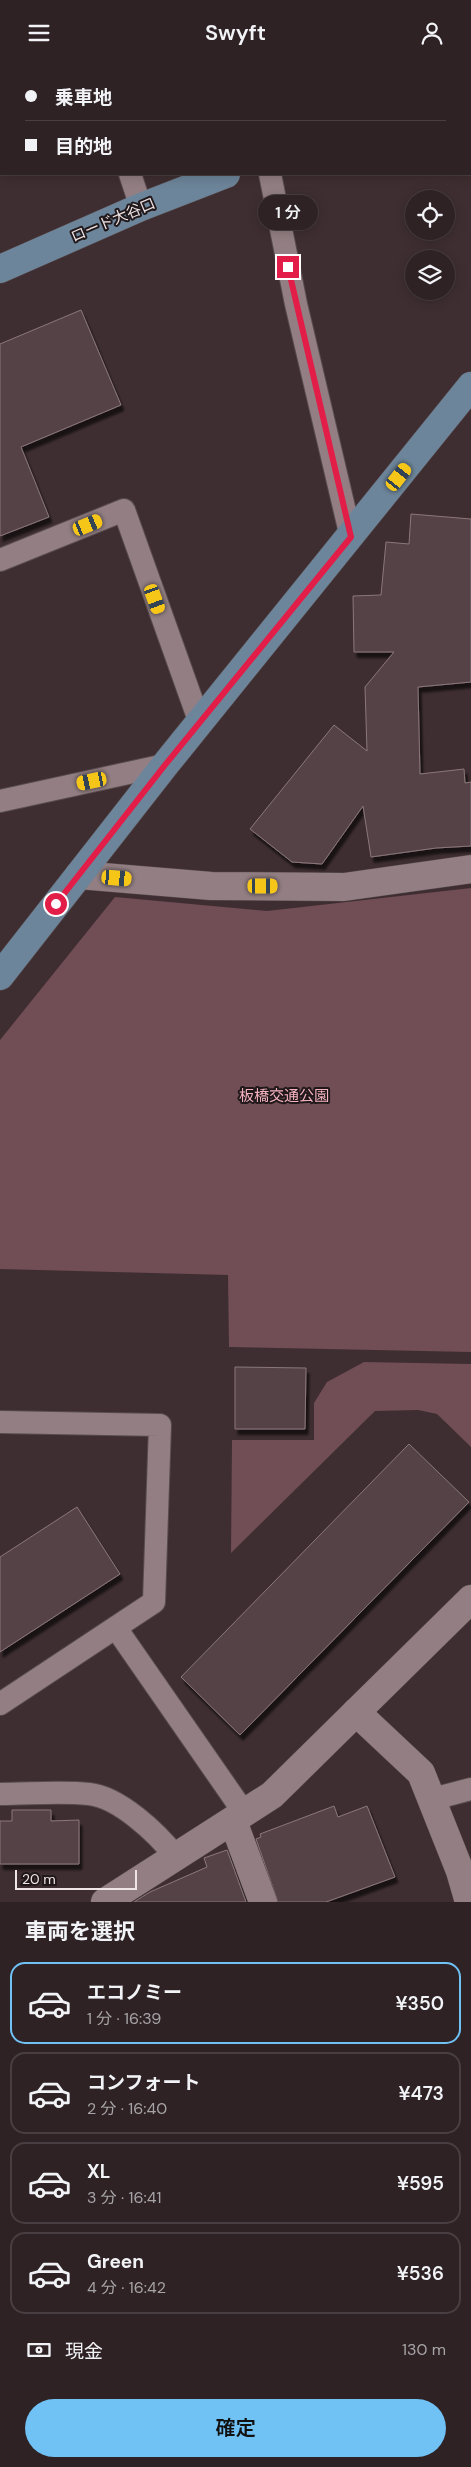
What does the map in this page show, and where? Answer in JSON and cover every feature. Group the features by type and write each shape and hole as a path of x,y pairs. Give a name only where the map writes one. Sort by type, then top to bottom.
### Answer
{"street":[{"name":"ロード大谷口","path":"0,269 141,207 223,175"},
{"path":"0,976 165,765 471,386"},
{"path":"79,875 211,886 344,887 471,869"},
{"path":"105,1902 272,1795 471,1599"},
{"path":"356,1712 421,1773 433,1799 469,1902"},
{"path":"239,1817 263,1902"}],"lane":[{"path":"130,175 141,207"},
{"path":"270,175 296,304 351,537"},
{"path":"0,560 124,511 200,723"},
{"path":"0,801 165,765"},
{"path":"0,1422 160,1425 154,1602 0,1704"},
{"path":"116,1628 239,1817"},
{"path":"433,1799 471,1789"},
{"path":"0,1794 91,1794 126,1809 159,1836 175,1856"}],"green space":[{"name":"板橋交通公園","path":"471,888 471,1352 229,1347 228,1275 0,1269 0,1040 115,897 267,911"},
{"path":"364,1362 471,1364 471,1447 437,1414 418,1410 375,1411 231,1553 232,1440 314,1440 314,1403 327,1382"}],"building":[{"path":"81,310 121,405 21,447 49,517 0,536 0,344"},
{"path":"411,514 471,519 471,682 418,687 420,774 464,769 465,783 471,782 471,846 436,848 371,857 363,806 322,864 292,862 250,829 334,725 367,751 365,687 394,652 354,652 353,596 381,595 386,542 409,544"},
{"path":"235,1367 306,1368 305,1429 235,1429"},
{"path":"409,1444 469,1502 240,1735 181,1677"},
{"path":"77,1507 120,1574 0,1652 0,1557"},
{"path":"334,1806 338,1817 367,1806 395,1877 326,1902 278,1902 256,1839 261,1837 260,1834"},
{"path":"12,1810 51,1810 51,1821 79,1820 79,1864 0,1864 0,1821 12,1821"},
{"path":"227,1850 246,1902 134,1902 150,1892 207,1867 204,1858"}],"route":[{"path":"56,904 165,765 351,537 288,267"}]}
